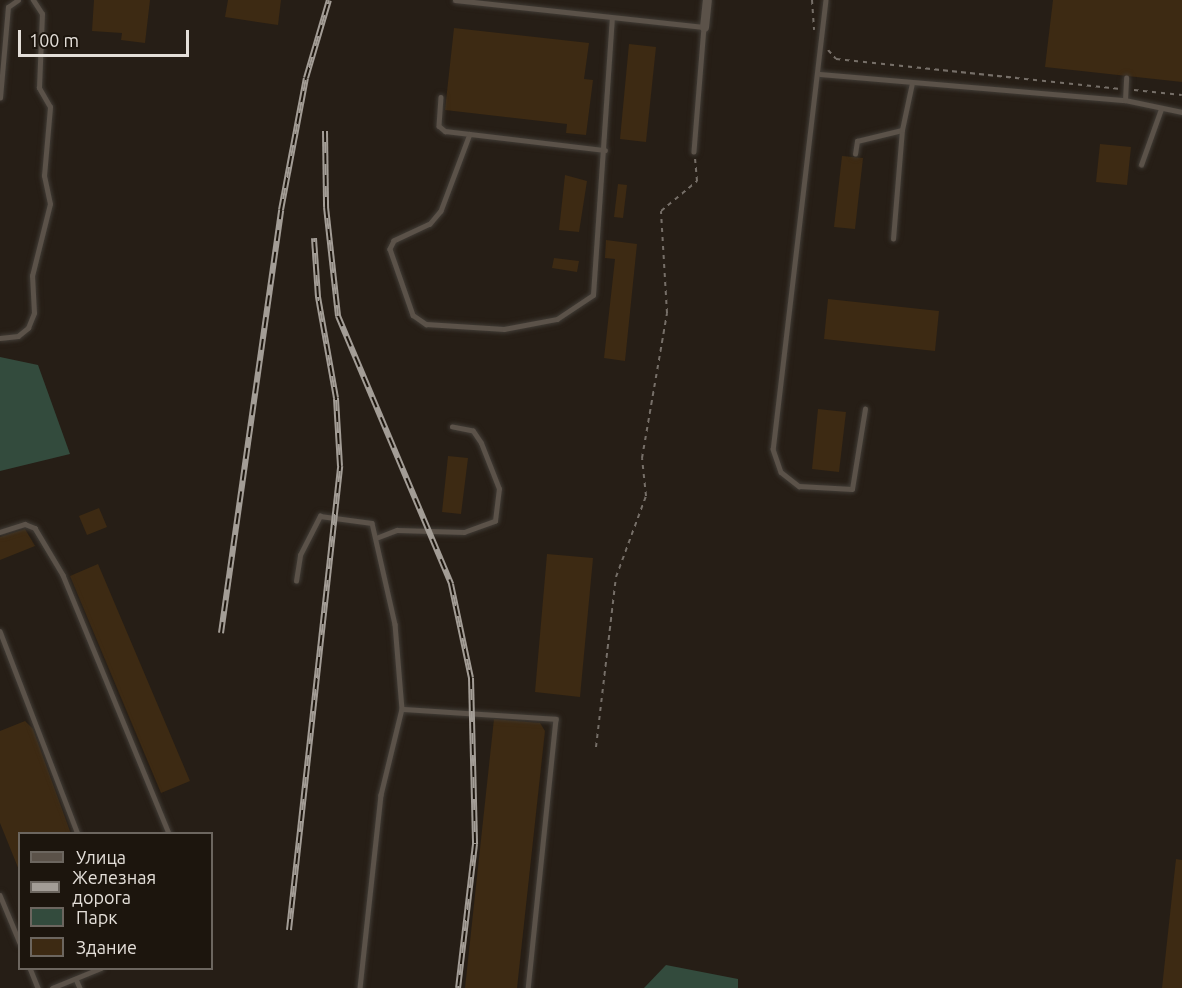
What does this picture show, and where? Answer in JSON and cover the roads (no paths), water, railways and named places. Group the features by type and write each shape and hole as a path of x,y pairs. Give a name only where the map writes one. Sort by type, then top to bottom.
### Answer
{"street":[{"path":"704,27 707,0"}],"lane":[{"path":"0,98 8,7 18,0"},
{"path":"0,338 18,336 28,328 34,313 32,276 50,204 44,176 50,107 39,88 42,14 33,0"},
{"path":"455,0 704,27 694,152"},
{"path":"519,8 520,0"},
{"path":"826,0 820,74 773,449 781,472 815,490 852,489 865,409"},
{"path":"470,134 441,211 430,224 394,241 390,249 413,315 426,324 504,329 557,319 593,295 605,150 612,18"},
{"path":"0,30 7,20"},
{"path":"820,74 1125,100 1182,112"},
{"path":"1125,100 1126,78"},
{"path":"893,239 902,130 912,83"},
{"path":"441,97 439,126 470,134 605,150"},
{"path":"1141,165 1161,109"},
{"path":"855,154 857,141 902,130"},
{"path":"376,538 397,530 464,532 495,521 499,489 481,443 473,431 452,427"},
{"path":"296,582 300,555 320,516 372,523 395,624 402,709 381,795 360,988"},
{"path":"0,532 25,524 35,528 63,574 168,832"},
{"path":"0,631 77,832"},
{"path":"402,709 556,719 528,988"},
{"path":"0,895 18,938"},
{"path":"30,970 38,988"},
{"path":"52,988 98,970"},
{"path":"75,979 80,988"}],"railway":[{"path":"221,633 281,210 306,78 329,0"},
{"path":"325,131 326,207 338,316 451,584 471,678 475,844 458,988"},
{"path":"289,930 340,466 336,398 318,297 314,238"}]}
